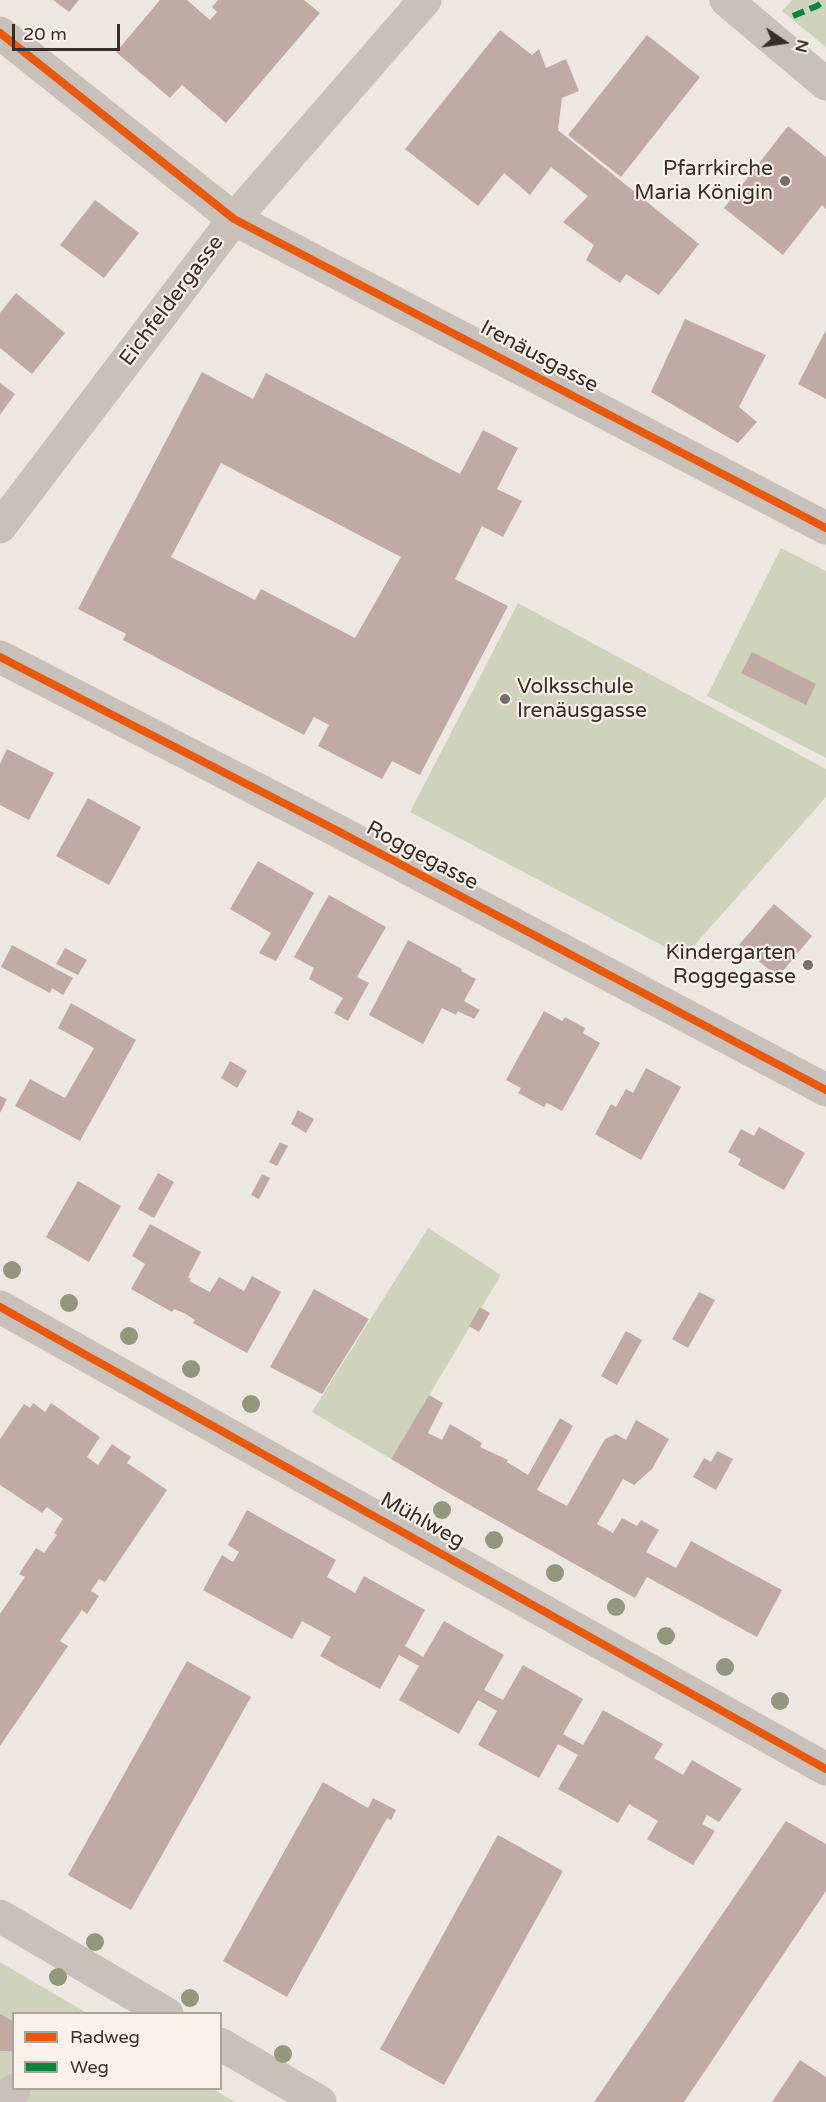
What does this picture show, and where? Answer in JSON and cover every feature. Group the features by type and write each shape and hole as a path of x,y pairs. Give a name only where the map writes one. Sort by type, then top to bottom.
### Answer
{"street":[{"name":"Eichfeldergasse","path":"0,527 234,219 425,0"},
{"path":"726,0 826,84"},
{"name":"Irenäusgasse","path":"0,33 234,219 826,528"},
{"name":"Roggegasse","path":"0,657 334,829 826,1090"},
{"name":"Mühlweg","path":"2,1313 413,1537 826,1769"},
{"path":"0,1916 165,2012"},
{"path":"222,2045 320,2102"}],"green space":[{"path":"792,0 826,0 826,47 782,11"},
{"path":"781,548 826,571 826,758 707,696"},
{"path":"518,603 826,769 826,797 684,957 410,812"},
{"path":"428,1228 501,1275 391,1459 312,1412"},
{"path":"0,1962 85,2012 12,2012 12,2090 215,2090 235,2102 0,2102"}],"building":[{"path":"53,0 79,0 69,12"},
{"path":"160,0 187,0 210,20 217,12 212,7 218,0 304,0 320,13 226,123 182,85 170,98 116,52"},
{"path":"500,30 532,55 539,49 546,68 566,59 579,91 562,98 558,130 699,244 659,295 626,274 620,283 586,260 594,245 563,222 588,196 551,167 530,195 504,173 478,206 405,149"},
{"path":"647,35 700,77 621,177 568,135"},
{"name":"Pfarrkirche Maria Königin","path":"788,126 826,157 826,209 822,205 783,255 724,208"},
{"path":"95,200 139,233 104,278 60,245"},
{"path":"16,293 65,333 32,374 0,348 0,313"},
{"path":"685,319 766,355 739,407 757,422 738,443 651,392"},
{"path":"826,330 826,399 798,384"},
{"path":"202,372 253,399 266,373 460,474 483,430 518,448 497,489 522,501 503,537 482,526 455,579 508,606 420,775 392,761 382,779 318,746 329,725 314,717 304,735 123,640 126,634 78,609","holes":["221,463 401,557 355,638 261,589 255,600 171,557"]},
{"path":"0,383 15,394 0,415"},
{"path":"752,652 816,684 806,705 741,673"},
{"path":"7,749 54,773 29,820 0,805 0,764"},
{"path":"88,798 141,827 109,885 56,856"},
{"path":"258,861 314,893 276,961 259,953 271,933 230,909"},
{"path":"329,895 386,927 357,977 369,983 348,1021 334,1013 343,998 309,979 314,968 294,957"},
{"path":"774,904 812,936 778,977 739,945"},
{"path":"408,940 476,979 464,1001 480,1010 474,1019 458,1011 456,1015 442,1008 423,1044 369,1015"},
{"path":"12,945 73,978 63,995 52,988 50,993 1,967"},
{"path":"65,948 87,960 78,975 56,964"},
{"path":"71,1003 136,1040 80,1141 15,1106 30,1079 65,1098 94,1048 58,1028"},
{"path":"544,1011 562,1021 565,1017 585,1028 583,1033 600,1043 562,1111 547,1103 544,1107 518,1093 521,1088 506,1080"},
{"path":"230,1061 247,1071 237,1088 221,1078"},
{"path":"646,1068 681,1087 641,1160 595,1134 611,1104 616,1107 626,1089 633,1093"},
{"path":"0,1096 7,1099 0,1113"},
{"path":"298,1110 314,1119 306,1133 291,1124"},
{"path":"759,1127 805,1153 784,1190 738,1165 741,1159 728,1152 741,1129 754,1136"},
{"path":"280,1142 288,1146 277,1166 269,1162"},
{"path":"158,1173 174,1182 154,1218 138,1209"},
{"path":"262,1174 270,1178 259,1199 251,1195"},
{"path":"78,1181 121,1206 89,1262 46,1237"},
{"path":"150,1224 201,1252 188,1277 191,1279 189,1281 210,1292 219,1277 244,1291 252,1276 281,1292 247,1353 193,1323 195,1320 184,1313 174,1309 172,1312 131,1289 145,1264 132,1256"},
{"path":"314,1289 369,1319 322,1394 270,1367"},
{"path":"699,1292 715,1300 688,1348 672,1339"},
{"path":"480,1307 490,1313 479,1332 469,1326"},
{"path":"626,1331 642,1340 617,1385 601,1376"},
{"path":"429,1395 443,1403 428,1433 442,1440 450,1424 482,1443 480,1447 508,1460 507,1462 528,1475 560,1418 573,1426 537,1490 567,1506 605,1439 616,1434 626,1440 636,1420 669,1439 652,1469 634,1485 623,1479 597,1524 613,1533 622,1518 637,1526 641,1520 659,1530 646,1552 676,1568 691,1541 782,1590 757,1637 647,1577 635,1598 391,1459"},
{"path":"33,1403 45,1412 51,1403 100,1437 87,1457 98,1465 112,1444 131,1457 127,1463 167,1490 105,1582 99,1579 91,1591 99,1596 87,1614 82,1610 60,1641 68,1646 0,1746 0,1614 25,1577 19,1574 36,1548 44,1553 57,1535 54,1533 63,1519 47,1507 42,1513 0,1485 0,1439 24,1404 30,1408"},
{"path":"717,1451 733,1459 716,1490 693,1477 704,1458 711,1462"},
{"path":"247,1510 336,1560 327,1577 355,1593 364,1576 425,1610 405,1646 423,1657 444,1621 504,1655 484,1690 503,1700 523,1665 583,1699 563,1734 583,1745 603,1710 663,1744 654,1758 683,1775 692,1760 742,1789 719,1822 707,1815 702,1824 715,1831 693,1865 647,1839 658,1821 629,1804 618,1823 558,1789 578,1755 558,1744 539,1778 478,1745 497,1711 478,1700 459,1734 399,1700 419,1666 399,1655 380,1689 320,1656 331,1637 302,1621 292,1639 203,1590 222,1555 233,1562 239,1552 228,1545"},
{"path":"187,1661 251,1697 131,1910 68,1875"},
{"path":"323,1782 368,1808 373,1798 396,1810 391,1820 387,1818 287,1997 223,1961"},
{"path":"786,1821 826,1844 826,1891 684,2102 594,2102"},
{"path":"498,1835 563,1871 444,2085 380,2049"},
{"path":"0,2014 12,2021 12,2051 0,2051"},
{"path":"800,2060 826,2077 826,2102 772,2102"}],"marked path":[{"path":"793,16 825,0"}],"cycle path":[{"path":"0,33 234,219 826,528"},
{"path":"0,657 334,829 826,1090"},
{"path":"0,1307 826,1769"}],"place":[{"name":"Pfarrkirche Maria Königin","path":"785,181"},
{"name":"Volksschule Irenäusgasse","path":"505,699"},
{"name":"Kindergarten Roggegasse","path":"808,965"}]}
